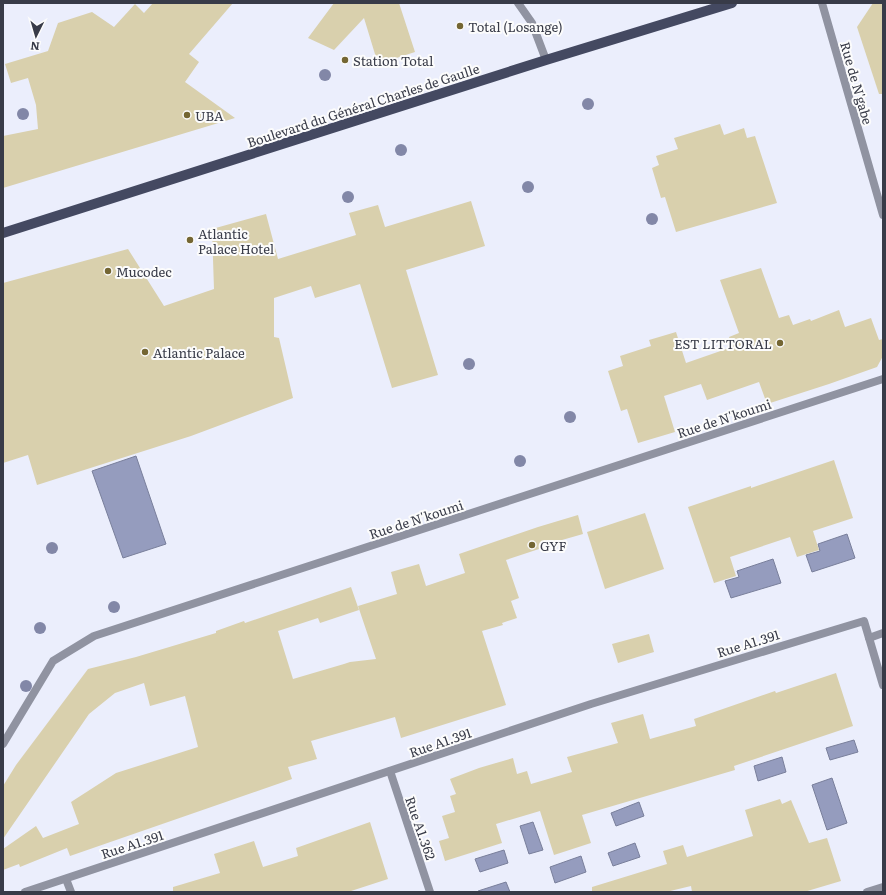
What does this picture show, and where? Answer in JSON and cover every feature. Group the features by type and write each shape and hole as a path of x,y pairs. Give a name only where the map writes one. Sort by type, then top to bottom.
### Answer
{"main road":[{"name":"Boulevard du Général Charles de Gaulle","path":"3,233 546,60 732,3"}],"street":[{"path":"518,3 532,23 546,60"},
{"name":"Rue de N'gabe","path":"822,3 883,215"},
{"name":"Rue de N'koumi","path":"3,744 53,661 94,636 883,379"},
{"name":"Rue A1.391","path":"25,892 591,704 864,621 869,638"},
{"path":"883,633 869,638 883,685"},
{"name":"Rue A1.362","path":"390,771 430,892"},
{"path":"66,878 71,892"},
{"path":"867,892 883,887"}],"water":[{"path":"136,456 166,544 123,558 92,471"},
{"path":"847,534 855,558 812,572 806,555 820,551 818,544"},
{"path":"773,559 781,583 731,598 725,581 739,577 737,571"},
{"path":"854,740 858,752 830,760 826,748"},
{"path":"782,757 786,772 758,781 754,766"},
{"path":"832,778 847,823 827,830 812,785"},
{"path":"639,802 644,816 616,826 611,813"},
{"path":"533,822 543,850 529,854 520,826"},
{"path":"635,843 640,857 613,866 608,853"},
{"path":"504,850 508,863 480,872 475,859"},
{"path":"581,856 586,872 555,883 550,867"},
{"path":"506,882 510,892 478,892 478,891"}],"building":[{"path":"153,3 233,3 189,54 199,62 185,82 235,118 3,188 3,136 38,129 36,105 28,78 11,83 5,64 48,51 58,23 92,12 114,27 135,4 144,13"},
{"path":"334,3 399,3 415,52 378,64 364,18 334,50 308,38"},
{"path":"873,3 883,3 883,94 879,94 857,27"},
{"path":"720,124 724,135 744,128 747,138 755,136 777,203 676,232 665,197 661,198 652,168 659,165 656,156 678,149 674,138"},
{"path":"471,201 485,246 406,270 438,375 392,388 360,284 315,298 311,286 274,298 274,337 279,338 293,398 191,436 37,485 28,455 3,463 3,283 128,249 164,306 214,289 212,229 266,214 278,259 356,235 349,213 378,205 385,227"},
{"path":"761,268 779,318 789,315 793,325 810,319 811,321 839,310 845,327 871,318 879,340 883,339 883,356 877,367 767,404 759,382 707,400 701,384 664,396 675,432 638,443 627,409 621,411 608,371 623,366 620,356 651,346 649,340 676,332 686,363 732,347 729,337 739,333 720,280"},
{"path":"834,460 853,518 813,531 819,550 797,557 790,537 730,557 736,576 714,583 688,507 751,486 751,488"},
{"path":"645,513 664,569 605,589 587,532"},
{"path":"578,515 583,534 541,546 542,548 506,560 519,598 511,601 517,618 502,623 503,625 482,631 506,705 401,738 395,717 311,741 317,759 288,767 292,779 70,856 67,848 20,867 19,864 3,870 3,849 36,826 43,838 79,824 71,802 116,773 198,747 185,696 150,706 144,683 115,693 89,714 3,839 3,786 16,765 88,669 136,657 216,633 216,631 244,621 245,623 351,587 359,610 320,623 318,618 278,631 293,679 350,662 376,659 358,606 397,594 391,572 419,564 426,586 465,573 459,554"},
{"path":"649,634 654,652 618,663 612,644"},
{"path":"836,673 853,726 734,766 735,770 582,815 591,843 554,855 540,811 496,824 502,843 445,861 439,841 449,838 442,816 455,812 450,796 456,794 450,779 479,768 513,758 517,774 527,771 531,784 572,772 567,757 618,743 611,723 643,714 650,739 696,726 694,719 775,691 776,693"},
{"path":"780,799 782,804 791,800 809,843 827,838 841,881 804,892 692,892 691,886 666,892 592,892 592,887 667,864 663,851 683,845 687,857 753,836 745,810"},
{"path":"370,822 388,879 348,892 173,892 173,887 220,873 214,854 254,841 263,867 298,856 296,848"}],"place":[{"name":"Total (Losange)","path":"460,26"},
{"name":"Station Total","path":"345,60"},
{"name":"UBA","path":"187,115"},
{"name":"Atlantic Palace Hotel","path":"190,240"},
{"name":"Mucodec","path":"108,271"},
{"name":"EST LITTORAL","path":"780,343"},
{"name":"Atlantic Palace","path":"145,352"},
{"name":"GYF","path":"532,545"}]}
